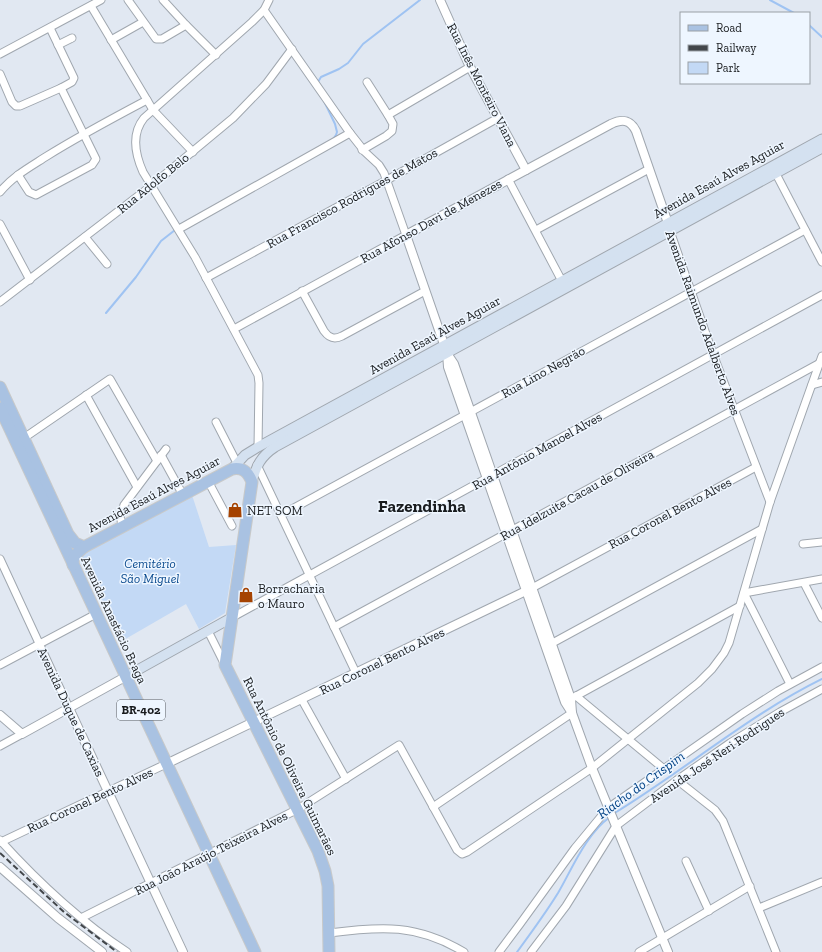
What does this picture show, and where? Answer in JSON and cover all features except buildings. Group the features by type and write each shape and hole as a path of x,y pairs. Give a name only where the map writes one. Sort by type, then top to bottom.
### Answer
{"main road":[{"name":"Avenida Esaú Alves Aguiar","path":"774,170 822,139"},
{"name":"Avenida Esaú Alves Aguiar","path":"73,565 72,561 74,556 84,547 235,466 258,447 353,400 774,170 822,148"},
{"name":"Avenida Anastácio Braga","path":"0,387 20,441 73,565 255,952"},
{"name":"Avenida Esaú Alves Aguiar","path":"252,482 257,465 270,450 353,400"},
{"name":"Avenida Anastácio Braga","path":"0,408 20,441 68,534 75,543 84,547"},
{"path":"257,465 258,447"},
{"path":"225,665 252,482 245,471 235,466"},
{"name":"Rua Antônio Manoel Alves","path":"126,677 231,618"},
{"name":"Rua Antônio de Oliveira Guimarães","path":"225,665 318,851 325,871 329,901 329,952"}],"street":[{"path":"0,54 102,0"},
{"path":"128,0 155,38 159,40 186,25"},
{"path":"163,0 216,55"},
{"path":"258,447 260,383 253,365 179,229 140,166 136,152 135,140 140,123 264,10 269,0"},
{"name":"Rua Inês Monteiro Viana","path":"440,0 470,67 526,170"},
{"path":"91,6 153,110 193,152"},
{"path":"264,10 350,134 362,150 379,165 387,180 446,350 448,367 468,413 548,645 571,699 572,713 592,768 668,952"},
{"path":"111,40 143,22"},
{"path":"0,74 12,102 16,106 20,106 72,82 74,78 50,28"},
{"path":"58,45 72,38"},
{"name":"Rua Adolfo Belo","path":"0,302 193,152 250,102 274,75 292,49"},
{"path":"388,115 470,67"},
{"path":"362,150 392,131 393,124 367,82"},
{"path":"18,175 29,192 36,195 92,165 95,161 96,157 61,88"},
{"path":"0,192 18,175 84,133 147,100"},
{"name":"Rua Francisco Rodrigues de Matos","path":"206,278 498,118"},
{"name":"Rua Afonso Davi de Menezes","path":"234,329 615,122 624,120 630,122"},
{"name":"Avenida Raimundo Adalberto Alves","path":"630,122 636,131 713,354 770,502"},
{"path":"179,229 350,134"},
{"path":"536,230 649,169"},
{"path":"774,170 822,262"},
{"path":"508,179 564,285"},
{"path":"0,224 30,280"},
{"name":"Rua Lino Negrão","path":"281,515 804,230"},
{"path":"85,237 107,264"},
{"path":"302,292 328,337 339,338 425,291"},
{"name":"Rua Antônio Manoel Alves","path":"231,618 822,295"},
{"path":"572,713 433,807 457,850 462,854 467,852 592,768 698,683 712,669 724,653 729,643 770,502 821,360"},
{"name":"Rua Idelzuite Cacau de Oliveira","path":"334,627 821,360"},
{"path":"20,441 110,379 183,495"},
{"path":"812,385 822,382"},
{"path":"86,395 137,487"},
{"path":"216,422 235,466"},
{"path":"123,527 120,517 122,509 166,448"},
{"path":"257,465 356,673"},
{"name":"Rua Coronel Bento Alves","path":"1,841 109,792 529,590 756,467"},
{"path":"208,481 232,526"},
{"path":"548,645 762,529"},
{"path":"803,544 822,542"},
{"name":"Avenida Duque de Caxias","path":"0,559 182,952"},
{"path":"744,593 822,579"},
{"path":"804,582 822,618"},
{"path":"744,593 790,684"},
{"path":"571,699 740,606"},
{"path":"0,665 96,614"},
{"name":"Rua Antônio de Oliveira Guimarães","path":"208,631 225,665"},
{"name":"Avenida José Neri Rodrigues","path":"499,952 575,848 608,808 737,717 790,684 822,667"},
{"name":"Rua Antônio Manoel Alves","path":"0,746 126,677"},
{"name":"Avenida José Neri Rodrigues","path":"616,826 678,780 751,730 822,689"},
{"path":"571,699 628,739 664,768"},
{"path":"302,700 346,779"},
{"path":"0,715 22,734"},
{"name":"Rua João Araújo Teixeira Alves","path":"81,918 298,809 399,745 433,807"},
{"path":"678,780 715,810 723,821 776,952"},
{"path":"531,952 566,906 616,826"},
{"path":"1,841 32,874 81,918 127,952"},
{"path":"686,861 709,911"},
{"path":"0,867 58,918 102,952"},
{"path":"759,908 822,882"},
{"path":"639,952 750,886"},
{"path":"329,933 375,928 395,928 417,932 436,938 464,952"}],"green space":[{"name":"Cemitério São Miguel","path":"192,495 209,547 236,545 225,613 199,629 186,604 122,641 77,556"}],"waterway":[{"path":"318,82 321,77 348,63 363,44 420,0"},
{"path":"770,0 792,12"},
{"path":"810,26 822,37"},
{"path":"324,101 335,124 337,132 333,139"},
{"path":"106,313 136,277 161,241 175,230"},
{"name":"Riacho do Crispim","path":"613,814 768,710 822,679"},
{"name":"Riacho do Crispim","path":"517,952 553,901 580,852 601,824 610,817"}],"railway":[{"path":"0,853 64,912 117,952"}],"place":[{"name":"NET SOM","path":"235,510"},
{"name":"Borracharia o Mauro","path":"246,595"}],"district":[{"name":"Fazendinha","path":"422,506"}]}
